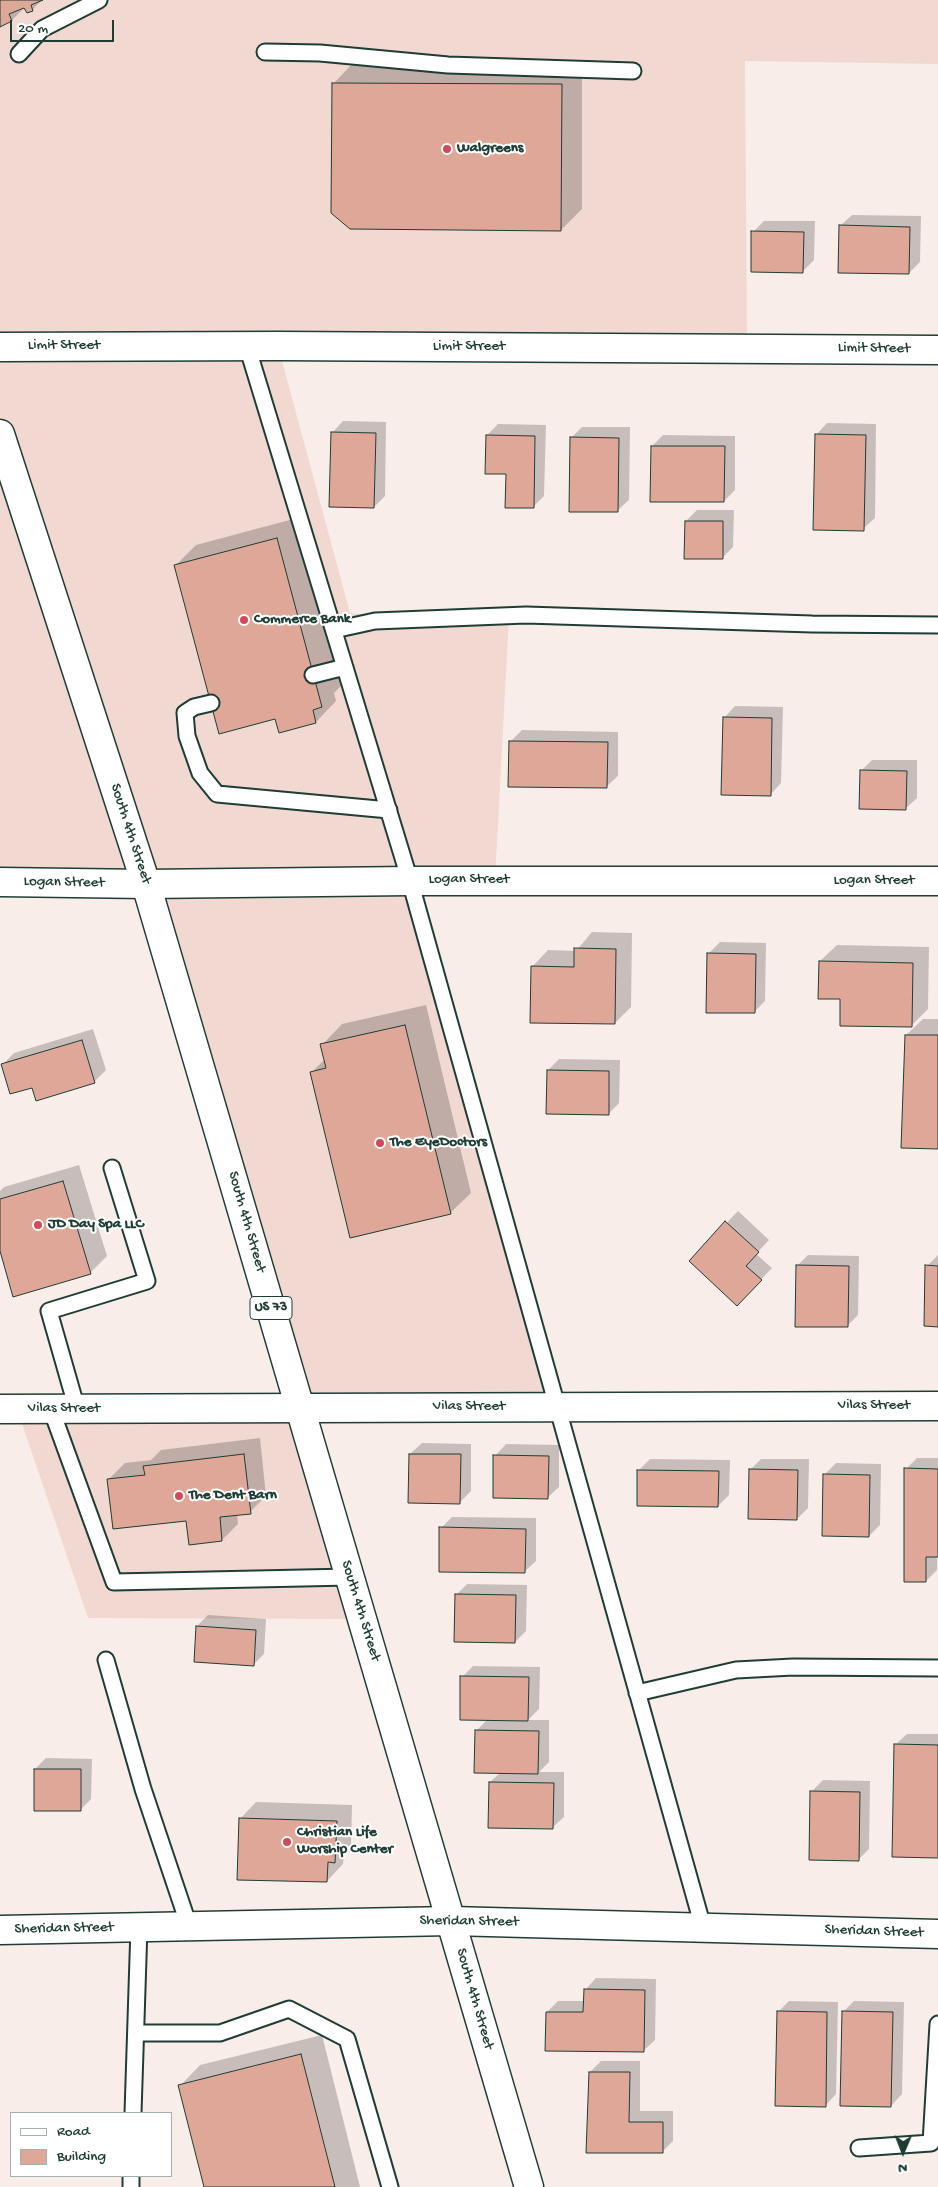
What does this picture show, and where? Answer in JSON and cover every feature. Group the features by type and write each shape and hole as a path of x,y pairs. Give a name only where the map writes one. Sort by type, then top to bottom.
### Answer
{"main road":[{"name":"Limit Street","path":"0,347 247,346 938,350"},
{"name":"South 4th Street","path":"0,434 146,884 529,2187"},
{"name":"Logan Street","path":"0,882 146,884 410,881 938,881"},
{"name":"Vilas Street","path":"0,1409 938,1406"},
{"name":"Sheridan Street","path":"0,1930 451,1920 938,1934"}],"lane":[{"path":"19,54 42,29 98,0"},
{"path":"265,52 320,53 448,65 633,71"},
{"path":"247,346 410,881 703,1927"},
{"path":"334,630 375,621 526,615 812,624 938,625"},
{"path":"313,676 345,667"},
{"path":"211,702 194,707 185,713 187,736 200,773 218,794 389,810"},
{"path":"112,1168 147,1281 48,1311 64,1409 114,1582 350,1577"},
{"path":"106,1660 143,1790 189,1926"},
{"path":"637,1693 736,1670 792,1666 938,1668"},
{"path":"133,2112 140,1927"},
{"path":"136,2033 220,2033 288,2009 347,2039 390,2187"},
{"path":"859,2148 931,2143 938,2024"}],"shaded area":[{"path":"0,0 938,0 938,64 745,61 747,348 278,346 350,613 410,618 509,617 495,880 411,881 557,1407 301,1408 362,1619 88,1618 17,1409 300,1408 147,884 0,882"}],"building":[{"path":"0,0 43,0 31,5 33,11 27,13 24,8 9,14 12,21 0,27"},
{"name":"Walgreens","path":"332,83 562,84 561,231 350,229 331,213"},
{"path":"839,225 910,227 909,274 838,273"},
{"path":"751,231 804,232 803,273 751,272"},
{"path":"331,432 376,433 374,508 329,507"},
{"path":"815,434 866,435 864,531 813,530"},
{"path":"486,435 535,436 534,508 505,508 506,474 485,474"},
{"path":"570,437 619,438 618,512 569,512"},
{"path":"651,446 725,446 724,502 650,502"},
{"path":"685,521 723,521 723,559 684,559"},
{"name":"Commerce Bank","path":"277,538 322,707 313,710 316,723 279,733 275,719 219,734 174,565"},
{"path":"723,717 772,718 771,796 721,795"},
{"path":"509,741 608,742 607,788 508,787"},
{"path":"860,770 907,771 906,810 859,809"},
{"path":"574,948 616,949 615,1024 530,1023 531,966 574,967"},
{"path":"707,953 756,954 755,1013 706,1013"},
{"path":"819,961 913,963 912,1027 840,1026 840,999 818,999"},
{"name":"The EyeDoctors","path":"405,1025 451,1214 350,1238 310,1072 326,1068 320,1044"},
{"path":"905,1035 938,1035 938,1149 901,1148"},
{"path":"82,1040 95,1083 36,1101 32,1088 10,1094 1,1064"},
{"path":"547,1070 609,1071 609,1115 546,1114"},
{"name":"JD Day Spa LLC","path":"63,1181 91,1274 13,1297 0,1251 0,1199"},
{"path":"725,1221 759,1252 746,1266 762,1280 737,1306 689,1261"},
{"path":"796,1265 849,1266 848,1327 795,1327"},
{"path":"925,1265 938,1266 938,1327 924,1326"},
{"name":"The Dent Barn","path":"244,1454 251,1514 220,1517 222,1541 189,1545 186,1521 113,1529 107,1479 145,1475 143,1466"},
{"path":"409,1454 461,1454 460,1504 408,1503"},
{"path":"493,1455 549,1456 548,1499 493,1498"},
{"path":"904,1468 938,1469 938,1557 926,1557 926,1582 904,1582"},
{"path":"749,1469 798,1470 797,1520 748,1519"},
{"path":"637,1470 719,1471 718,1507 637,1506"},
{"path":"823,1474 870,1475 869,1537 822,1536"},
{"path":"439,1527 526,1529 525,1573 439,1572"},
{"path":"455,1594 516,1595 515,1643 454,1642"},
{"path":"196,1626 256,1630 254,1666 194,1662"},
{"path":"460,1676 529,1677 528,1721 460,1720"},
{"path":"475,1730 539,1731 538,1774 474,1773"},
{"path":"894,1744 938,1745 938,1858 892,1857"},
{"path":"34,1769 81,1769 81,1811 34,1811"},
{"path":"489,1782 554,1783 553,1829 488,1828"},
{"path":"810,1791 860,1792 859,1861 809,1860"},
{"name":"Christian Life Worship Center","path":"239,1818 337,1821 335,1863 328,1862 327,1882 237,1880"},
{"path":"584,1989 645,1990 644,2052 545,2051 546,2012 583,2012"},
{"path":"777,2011 827,2012 826,2107 775,2106"},
{"path":"842,2011 893,2012 891,2107 840,2106"},
{"path":"301,2054 335,2187 204,2187 178,2085"},
{"path":"589,2072 630,2072 629,2122 663,2122 663,2153 586,2153"}],"place":[{"name":"Walgreens","path":"447,149"},
{"name":"Commerce Bank","path":"244,620"},
{"name":"The EyeDoctors","path":"380,1143"},
{"name":"JD Day Spa LLC","path":"38,1225"},
{"name":"The Dent Barn","path":"179,1496"},
{"name":"Christian Life Worship Center","path":"287,1842"}]}
